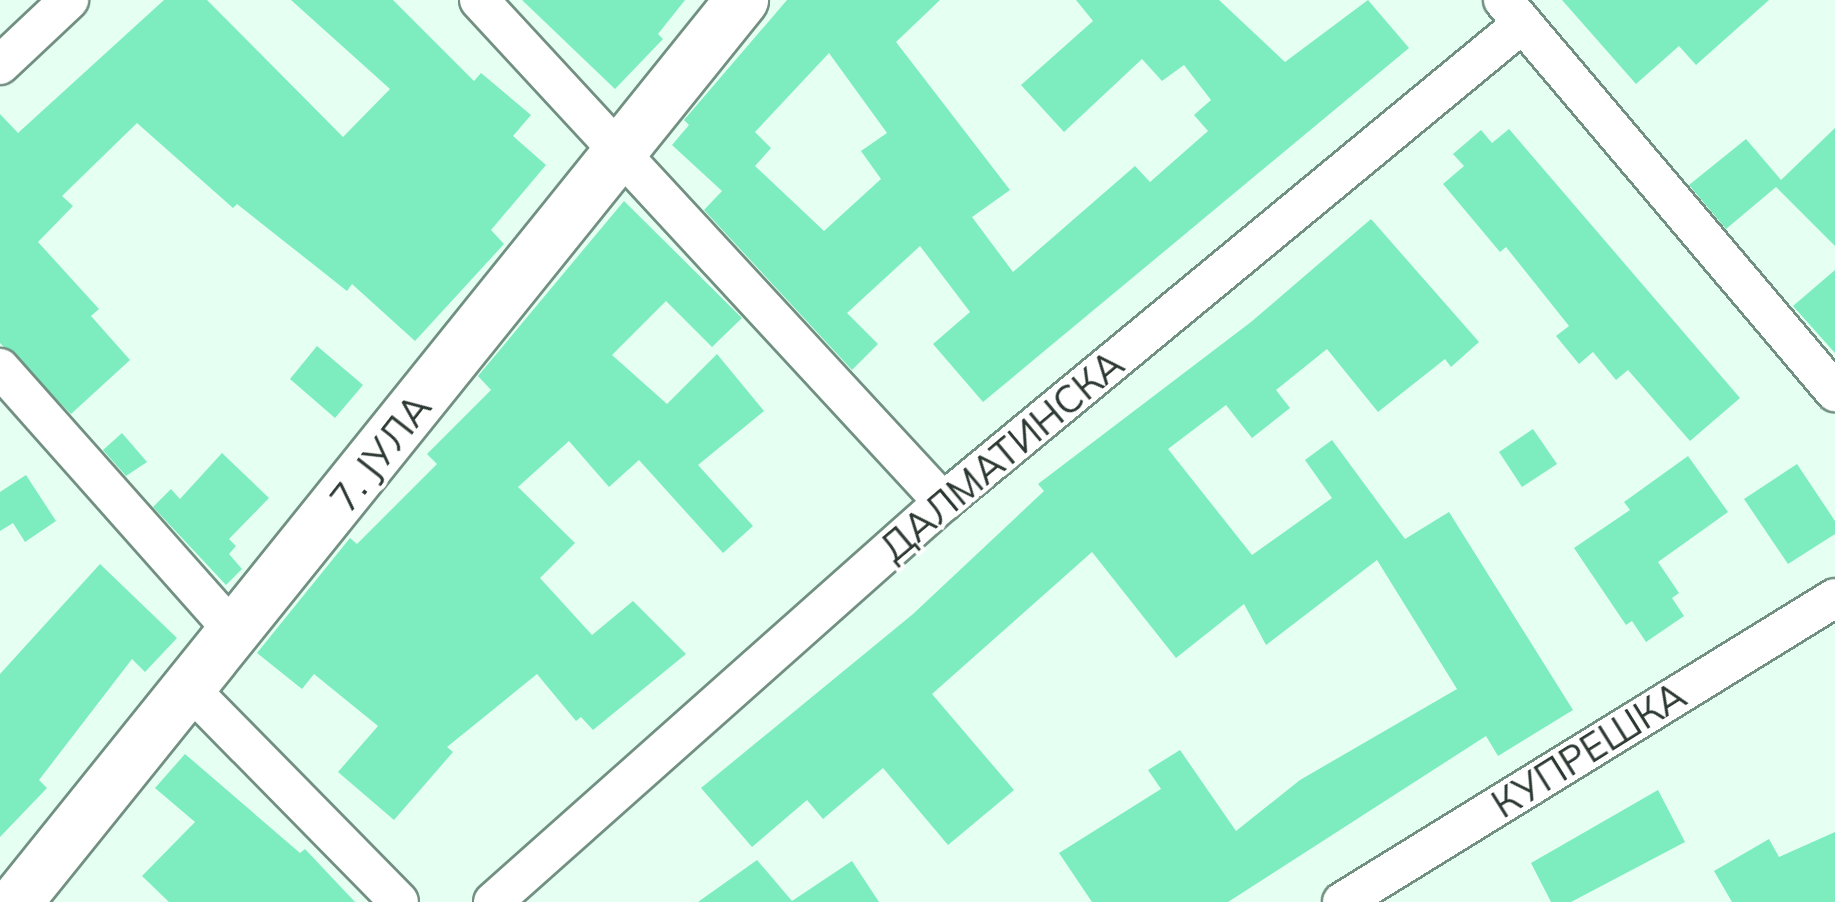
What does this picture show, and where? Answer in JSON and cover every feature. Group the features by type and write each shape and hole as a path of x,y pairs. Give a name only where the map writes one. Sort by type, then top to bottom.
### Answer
{"main road":[{"name":"7. ЈУЛА","path":"16,902 235,633 619,148 742,0"}],"street":[{"path":"0,65 69,0"},
{"path":"479,0 943,502"},
{"path":"1513,11 1835,392"},
{"name":"ДАЛМАТИНСКА","path":"493,902 943,502 1513,11"},
{"path":"0,368 235,633"},
{"name":"КУПРЕШКА","path":"1342,902 1835,598"},
{"path":"190,689 398,902"}],"building":[{"path":"164,0 207,0 343,137 390,89 291,0 393,0 474,81 481,73 531,115 513,136 546,165 491,230 504,244 415,341 352,284 347,291 237,204 233,208 137,123 62,196 73,206 38,242 99,309 91,316 130,360 71,414 0,343 0,114 18,133"},
{"path":"522,0 685,0 658,34 663,39 615,89"},
{"path":"787,0 940,0 896,42 1010,190 972,217 1013,272 1135,166 1150,182 1208,131 1194,115 1211,100 1184,65 1162,81 1142,59 1064,132 1021,85 1093,21 1076,0 1219,0 1285,62 1368,0 1409,48 983,402 933,344 970,312 920,246 847,313 878,344 852,370 704,210 722,191 672,145 689,125 684,120","holes":["829,53 887,133 861,151 881,179 824,231 755,166 771,148 755,132"]},
{"path":"1562,0 1769,0 1696,65 1679,46 1636,84"},
{"path":"1835,128 1835,246 1776,187 1726,229 1689,185 1746,139 1781,180"},
{"path":"1509,129 1740,398 1690,441 1628,370 1616,380 1593,352 1579,364 1556,336 1569,326 1506,247 1500,252 1443,184 1464,166 1453,154 1481,130 1492,143"},
{"path":"624,201 742,318 712,347 666,301 612,355 667,404 717,354 764,411 698,465 753,526 723,553 639,460 609,487 569,441 518,487 575,543 540,578 592,635 633,601 686,654 593,730 581,717 576,721 537,674 447,747 453,752 394,820 338,772 378,726 314,674 302,689 257,653 350,538 357,544 437,464 427,454 491,390 478,376"},
{"path":"1371,219 1479,342 1451,367 1445,359 1378,412 1327,349 1276,390 1290,408 1252,438 1226,405 1168,449 1252,555 1332,498 1305,460 1332,440 1405,539 1449,512 1573,710 1498,756 1486,736 1228,902 1092,902 1059,853 1161,789 1148,770 1180,750 1236,831 1300,780 1457,689 1377,560 1266,645 1244,604 1176,658 1092,552 932,694 1014,790 948,845 883,768 823,819 807,800 752,847 701,788 913,614 1044,491 1038,484 1251,322"},
{"path":"1835,270 1835,353 1793,306"},
{"path":"317,346 363,385 335,418 290,379"},
{"path":"1533,429 1557,464 1522,487 1499,452"},
{"path":"122,433 147,462 126,476 103,450"},
{"path":"222,453 269,498 229,539 236,546 229,554 242,569 226,585 153,507 171,489 180,499"},
{"path":"1688,456 1728,512 1658,562 1679,593 1672,598 1684,616 1646,642 1632,621 1626,625 1574,548 1630,510 1624,502"},
{"path":"1797,464 1835,521 1835,534 1788,564 1744,499"},
{"path":"26,475 56,521 25,542 13,523 0,531 0,492"},
{"path":"100,564 177,638 145,672 132,659 39,780 47,788 0,837 0,674"},
{"path":"185,754 300,853 305,849 355,902 169,902 142,876 195,822 155,788"},
{"path":"1658,790 1685,842 1571,902 1551,902 1531,863"},
{"path":"1835,832 1835,902 1732,902 1714,871 1769,839 1779,857"},
{"path":"757,860 792,901 852,861 879,902 698,902"}]}
